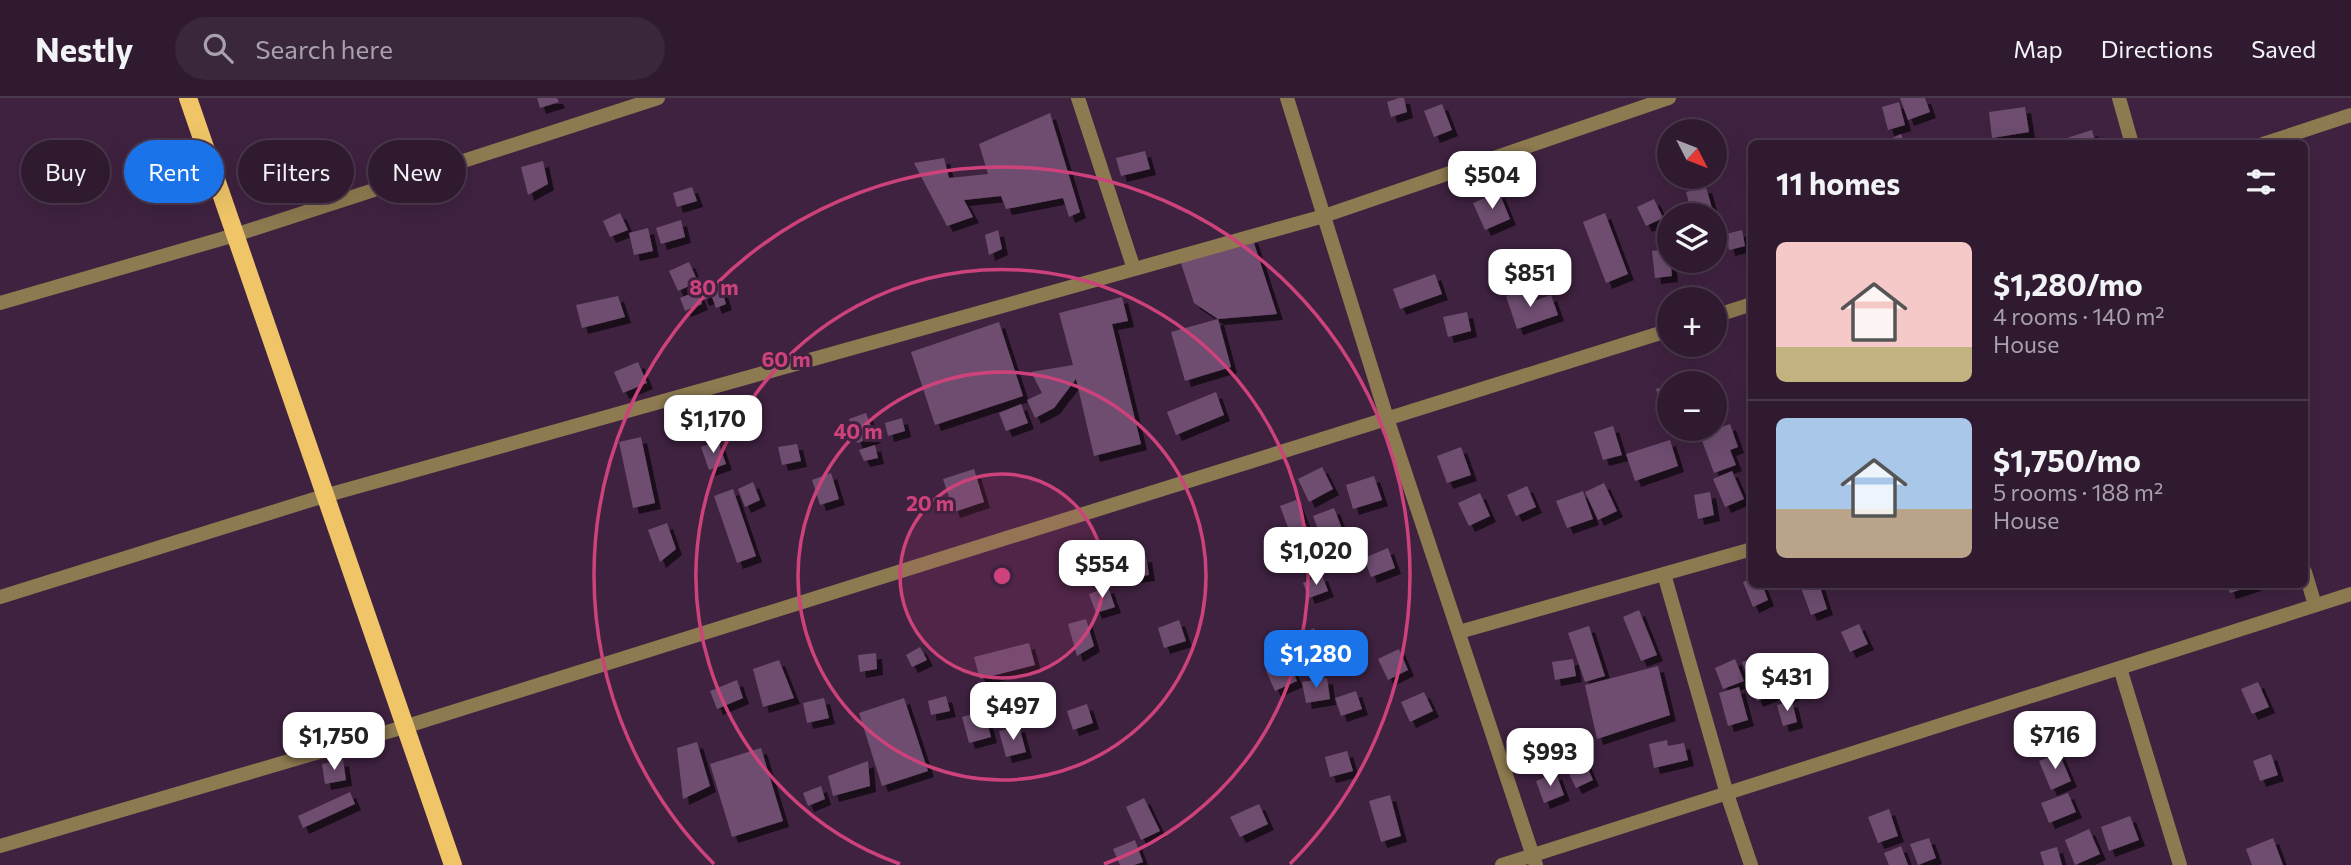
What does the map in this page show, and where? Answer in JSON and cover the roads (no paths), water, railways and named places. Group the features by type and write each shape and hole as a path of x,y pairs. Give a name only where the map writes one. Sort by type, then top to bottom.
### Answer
{"main road":[{"path":"188,98 453,865"}],"street":[{"path":"0,303 235,235 658,98"},
{"path":"1078,98 1134,269"},
{"path":"1287,98 1387,418 1534,860"},
{"path":"0,597 324,496 1324,216 1669,98"},
{"path":"2119,98 2131,140"},
{"path":"2275,140 2351,115"},
{"path":"1727,312 1748,305"},
{"path":"0,846 404,727 1657,334"},
{"path":"1459,632 1748,550"},
{"path":"1664,574 1727,794 1751,865"},
{"path":"2308,582 2315,605"},
{"path":"1502,865 1534,860 1727,794 2351,594"},
{"path":"2120,668 2180,865"}]}
